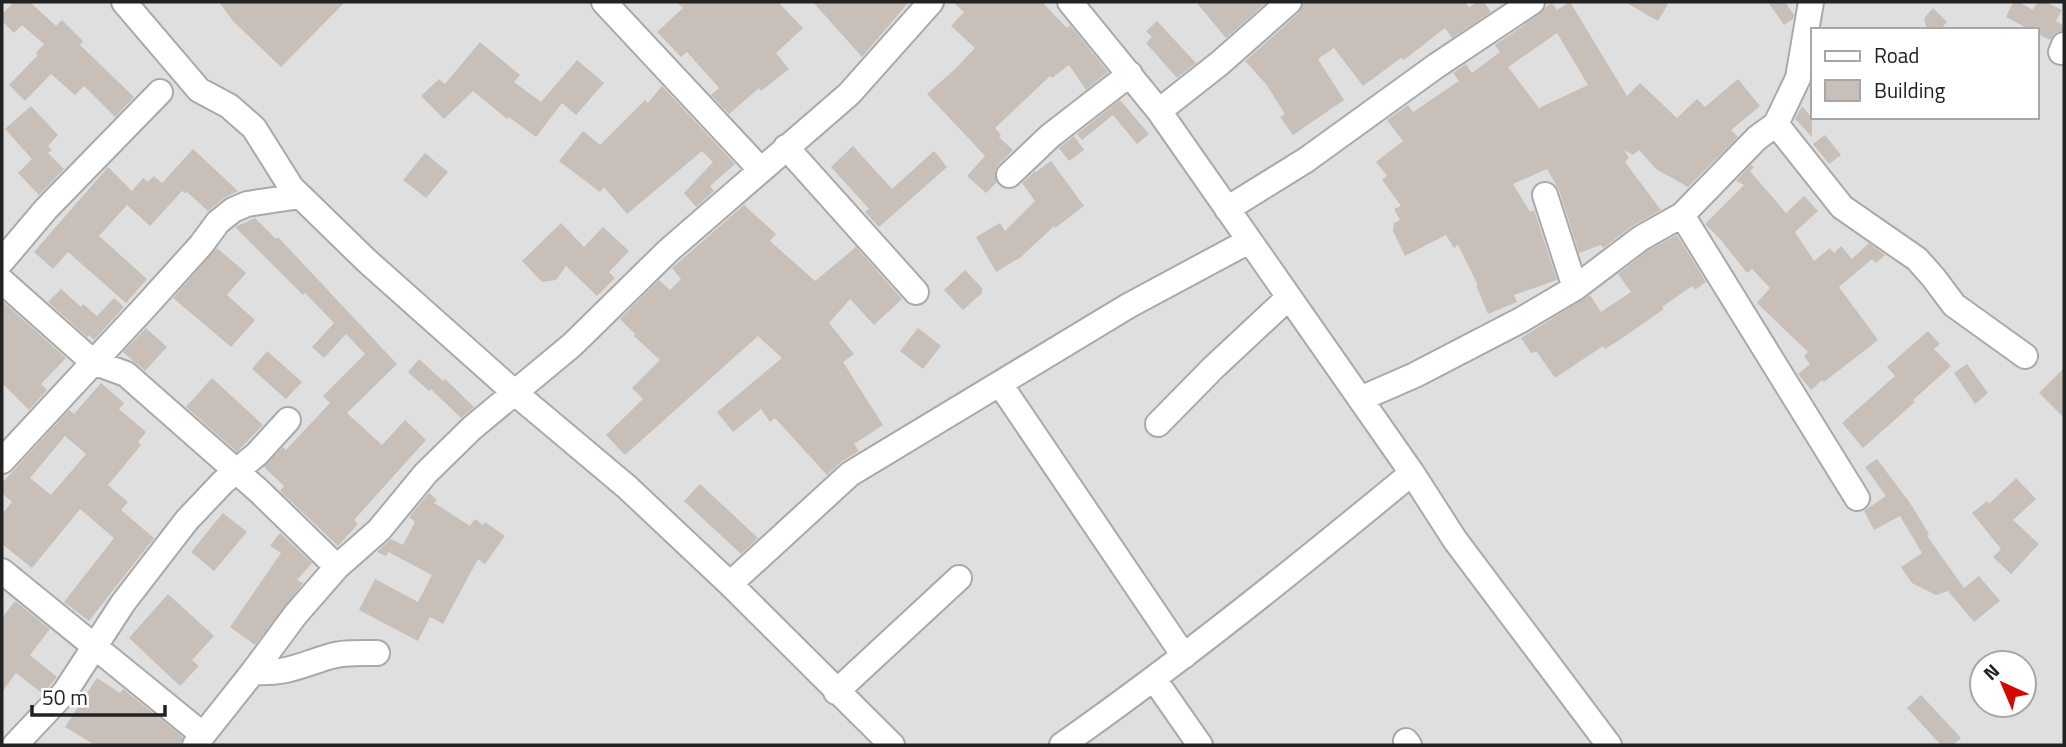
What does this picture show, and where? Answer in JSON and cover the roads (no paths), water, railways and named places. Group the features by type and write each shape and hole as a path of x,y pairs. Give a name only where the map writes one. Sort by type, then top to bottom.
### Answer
{"street":[{"path":"124,2 199,90 229,106 254,128 273,161 300,196 367,261 626,487 730,584 892,745"},
{"path":"604,2 760,169"},
{"path":"2,571 93,646 198,740 296,614 337,567 379,530 426,473 472,428 572,345 669,250 849,94 931,2"},
{"path":"1070,2 1159,111 1412,473 1455,540 1609,745"},
{"path":"1159,111 1220,64 1289,2"},
{"path":"1227,209 1306,160 1436,66 1532,2"},
{"path":"1360,399 1521,320 1575,288 1641,238 1682,215 1756,138 1776,124 1798,78 1811,2"},
{"path":"1009,175 1050,136 1130,74"},
{"path":"2,261 46,209 160,92"},
{"path":"1776,124 1842,207 1917,259 1954,305 2025,356"},
{"path":"786,147 916,292"},
{"path":"1545,195 1575,288"},
{"path":"2,461 201,245 218,222 233,210 247,204 300,196"},
{"path":"1682,215 1857,498"},
{"path":"730,584 850,474 1129,306 1250,241"},
{"path":"2,281 93,362 125,374 260,492 337,567"},
{"path":"1158,424 1288,298"},
{"path":"1000,384 1184,656"},
{"path":"15,745 65,692 93,646 187,520 223,482 257,454 288,420"},
{"path":"1062,745 1184,656 1412,473"},
{"path":"836,692 959,578"},
{"path":"253,672 274,674 329,657 377,653"},
{"path":"1154,679 1200,745"}]}
